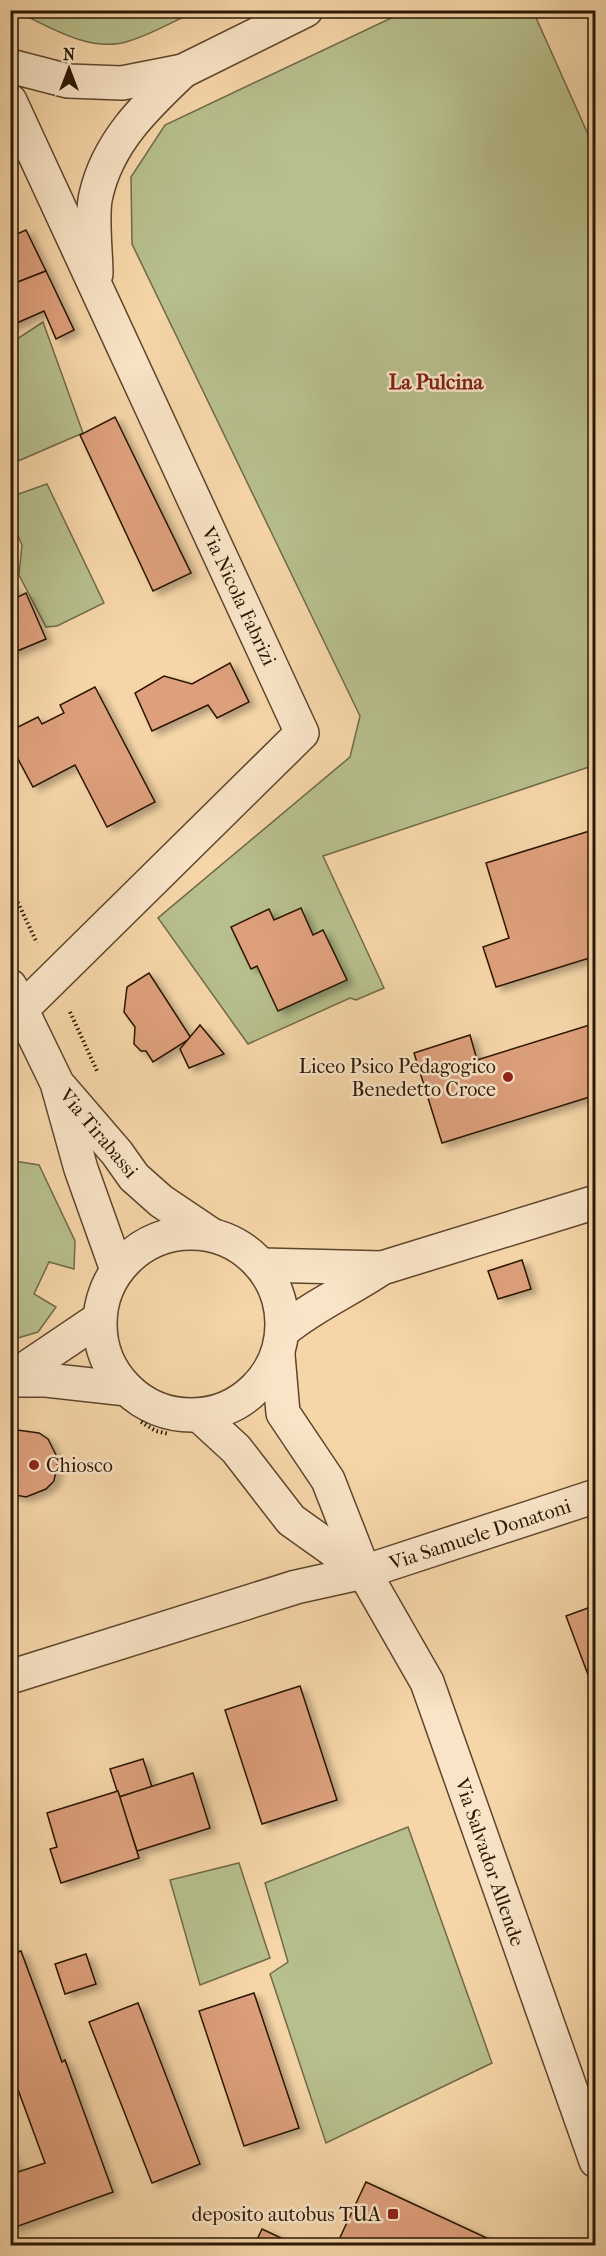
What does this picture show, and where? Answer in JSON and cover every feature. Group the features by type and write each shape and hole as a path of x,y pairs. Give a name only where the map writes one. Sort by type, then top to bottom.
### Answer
{"street":[{"path":"10,66 68,81 122,83 183,71 306,10"},
{"path":"96,285 95,196 116,143 138,114 183,71"},
{"name":"Via Nicola Fabrizi","path":"10,101 302,733 54,977 16,998"},
{"path":"16,998 57,1083"},
{"name":"Via Tirabassi","path":"57,1083 117,1153 134,1177 161,1201 210,1234"},
{"name":"Via Tirabassi","path":"57,1083 81,1169 117,1270"},
{"path":"281,1342 282,1307 275,1284 262,1265 238,1246 210,1234 184,1232 158,1238 135,1251 117,1270 105,1293 99,1318 102,1345 111,1369 127,1389 148,1405 173,1414 199,1415 224,1410 247,1396 266,1378 281,1342 313,1307 356,1286 382,1268 596,1202"},
{"path":"262,1265 382,1268"},
{"path":"10,1380 99,1318"},
{"name":"Via Salvador Allende","path":"281,1342 283,1413 328,1480 364,1572 427,1682 596,2161"},
{"path":"10,1380 46,1380 127,1389"},
{"name":"Via Salvador Allende","path":"199,1415 236,1449 291,1520 364,1572"},
{"name":"Via Samuele Donatoni","path":"364,1572 596,1496"},
{"path":"10,1677 296,1587 364,1572"}],"path":[{"path":"10,886 101,1080"}],"green space":[{"path":"16,11 196,11 129,41 100,44 56,31"},
{"path":"406,11 533,11 595,150 595,765 323,856 384,988 356,1000 350,998 248,1044 158,918 350,757 360,716 132,244 131,177 165,125"},
{"path":"43,322 83,433 11,464 11,343"},
{"path":"47,484 104,603 57,626 46,627 19,575 22,545 11,520 10,497"},
{"path":"10,1155 14,1161 39,1165 75,1241 74,1269 49,1262 34,1294 56,1307 38,1332 11,1340"},
{"path":"408,1827 492,2063 326,2143 270,1974 288,1962 265,1883"},
{"path":"239,1863 270,1958 200,1985 170,1880"}],"building":[{"path":"26,230 46,271 10,285 10,237"},
{"path":"46,271 74,330 56,339 44,311 10,326 10,285"},
{"path":"115,417 191,573 153,591 80,435"},
{"path":"10,582 18,597 26,593 46,639 10,654"},
{"path":"230,663 249,702 217,718 208,705 152,731 135,693 164,676 192,684"},
{"path":"95,687 155,802 107,827 75,765 33,787 10,744 10,731 38,717 42,724 64,713 60,705"},
{"path":"596,829 596,956 496,987 483,947 509,938 486,863"},
{"path":"301,908 313,935 323,930 347,980 278,1011 257,966 251,969 231,927 269,909 274,920"},
{"path":"149,973 191,1038 153,1062 146,1051 141,1051 134,1044 135,1027 124,1012 127,987"},
{"name":"Liceo Psico Pedagogico Benedetto Croce","path":"596,1023 596,1095 442,1143 414,1053 470,1035 477,1060"},
{"path":"200,1025 224,1054 189,1068 180,1049"},
{"path":"522,1260 531,1289 498,1299 488,1271"},
{"name":"Chiosco","path":"17,1430 39,1433 48,1439 58,1459 54,1481 46,1489 26,1497 10,1494 10,1433"},
{"path":"596,1605 596,1696 566,1616"},
{"path":"300,1686 337,1800 262,1824 225,1710"},
{"path":"143,1759 152,1787 119,1797 110,1769"},
{"path":"193,1773 210,1828 137,1851 119,1797"},
{"path":"118,1791 139,1858 61,1883 50,1849 57,1847 47,1813"},
{"path":"10,1941 15,1953 21,1951 62,2062 65,2060 113,2192 10,2229 10,2151 18,2172 45,2163 10,2068"},
{"path":"86,1954 96,1984 65,1994 55,1964"},
{"path":"254,1993 299,2128 244,2146 199,2011"},
{"path":"138,2003 200,2164 152,2183 89,2022"},
{"name":"deposito autobus TUA","path":"366,2182 504,2246 336,2246"},
{"name":"deposito autobus TUA","path":"262,2229 298,2246 254,2246"}],"place":[{"name":"Liceo Psico Pedagogico Benedetto Croce","path":"508,1077"},
{"name":"Chiosco","path":"34,1465"},
{"name":"deposito autobus TUA","path":"393,2214"}],"district":[{"name":"La Pulcina","path":"436,382"}]}
